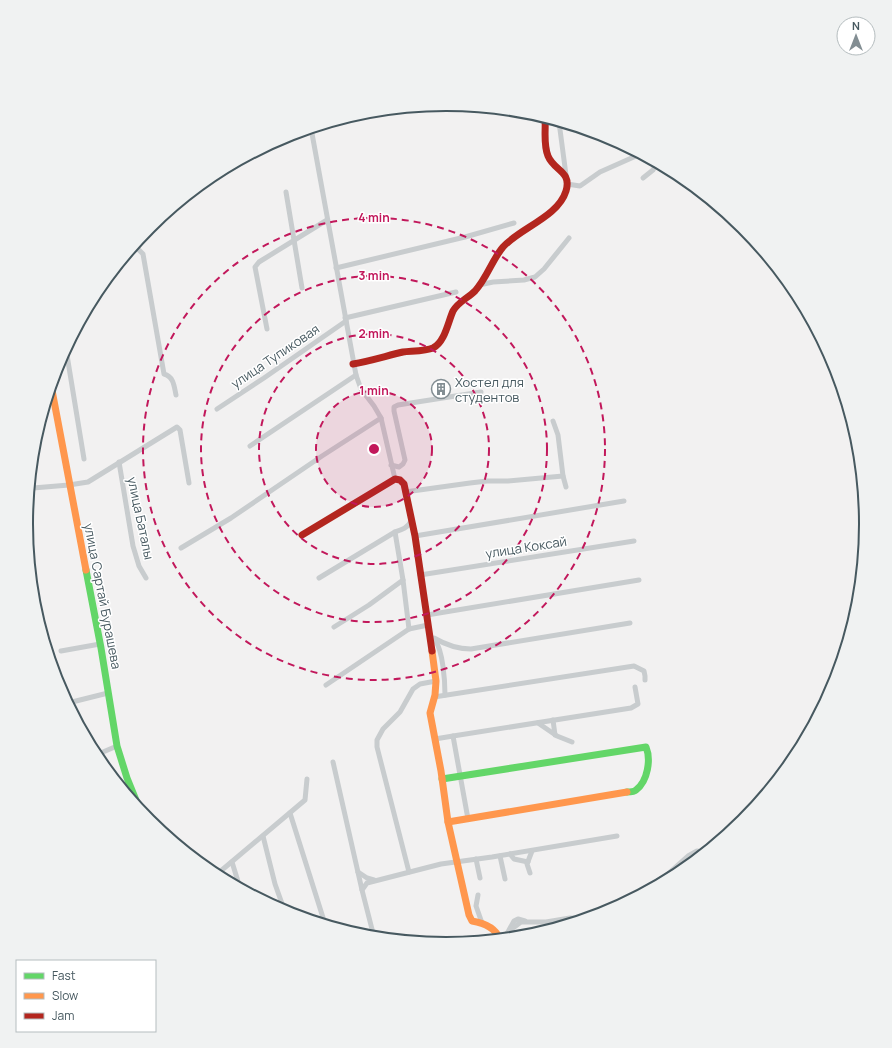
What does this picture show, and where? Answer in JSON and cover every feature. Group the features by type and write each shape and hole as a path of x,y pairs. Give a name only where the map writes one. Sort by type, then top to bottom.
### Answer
{"street":[{"path":"545,123 545,144 548,157 554,165 566,175"},
{"path":"354,364 403,352 428,349 436,346 450,323 456,307 476,290 503,247 513,238 546,216 561,201 566,193 568,180 560,127"},
{"path":"312,133 356,375 361,389 381,418 395,480"},
{"path":"567,184 580,186 600,172 634,157"},
{"path":"643,178 654,168"},
{"path":"286,192 302,288"},
{"path":"267,329 256,267 259,262 327,220"},
{"path":"336,268 514,223"},
{"path":"479,285 493,282 524,280 535,277 544,269 569,238"},
{"path":"138,249 143,254 164,374 170,376 173,381 176,395"},
{"path":"345,320 456,292"},
{"name":"улица Тупиковая","path":"217,409 264,378 345,320"},
{"path":"68,359 84,459"},
{"path":"250,446 356,375"},
{"path":"392,465 399,466 403,464 405,460 394,407 398,404 481,392"},
{"name":"улица Сартай Бурашева","path":"54,395 69,485 100,644 117,746 134,794"},
{"path":"181,548 231,518 381,418"},
{"path":"553,420 558,435 562,476 566,487"},
{"path":"35,488 69,485 88,482 98,478 119,462 177,427 180,430 188,483"},
{"name":"улица Баталы","path":"119,462 133,546 146,578"},
{"path":"405,492 487,481 508,481 562,476"},
{"path":"302,535 395,480 401,480 404,484 415,536 431,637 436,681 430,713 448,822 471,924 482,923"},
{"path":"415,536 624,501"},
{"path":"319,578 404,528 411,521"},
{"path":"395,532 409,629"},
{"name":"улица Коксай","path":"420,575 634,541"},
{"path":"334,627 369,605 403,580"},
{"path":"427,615 639,580"},
{"path":"431,637 451,646 461,649 470,649 630,623"},
{"path":"326,685 409,629 428,625"},
{"path":"431,637 438,644 443,668 445,695"},
{"path":"61,651 100,644"},
{"path":"434,697 634,666 644,671 644,680"},
{"path":"409,872 377,747 377,740 383,729 400,712 412,689 420,684 436,681"},
{"path":"435,739 631,708 638,704 635,688"},
{"path":"73,702 108,693"},
{"path":"553,720 555,735"},
{"path":"538,722 555,735 572,742"},
{"path":"453,736 468,819"},
{"path":"102,752 117,746"},
{"path":"442,779 646,748 650,758 639,789 634,791 448,822"},
{"path":"333,762 372,930"},
{"path":"222,870 305,800 307,779"},
{"path":"290,813 323,918"},
{"path":"263,836 275,884 282,903"},
{"path":"362,890 366,883 409,872 457,862 617,836"},
{"path":"530,873 528,862 532,851"},
{"path":"676,866 688,856 698,851"},
{"path":"510,854 514,859 528,862"},
{"path":"500,856 504,879"},
{"path":"476,859 480,878"},
{"path":"232,862 238,881"},
{"path":"358,871 367,878 375,881"},
{"path":"478,895 476,906 482,923 497,933"},
{"path":"508,932 521,922 546,922 568,918"}],"traffic: fast":[{"path":"86,570 101,648 117,746 134,794"},
{"path":"442,779 646,747 648,758 646,776 636,790 633,792 627,792"}],"traffic: slow":[{"path":"53,397 86,570"},
{"path":"432,651 436,681 435,695 430,713 441,771 448,822 469,915 472,921 485,924 497,933"},
{"path":"448,822 627,792"}],"traffic: jam":[{"path":"353,364 403,352 430,349 437,345 446,331 455,308 479,286 503,247 510,240 547,215 562,200 566,191 567,179 565,175 554,165 546,151 545,123"},
{"path":"302,535 395,479 400,480 404,484 415,536 432,651"}],"place":[{"name":"Хостел для студентов","path":"441,389"}]}
